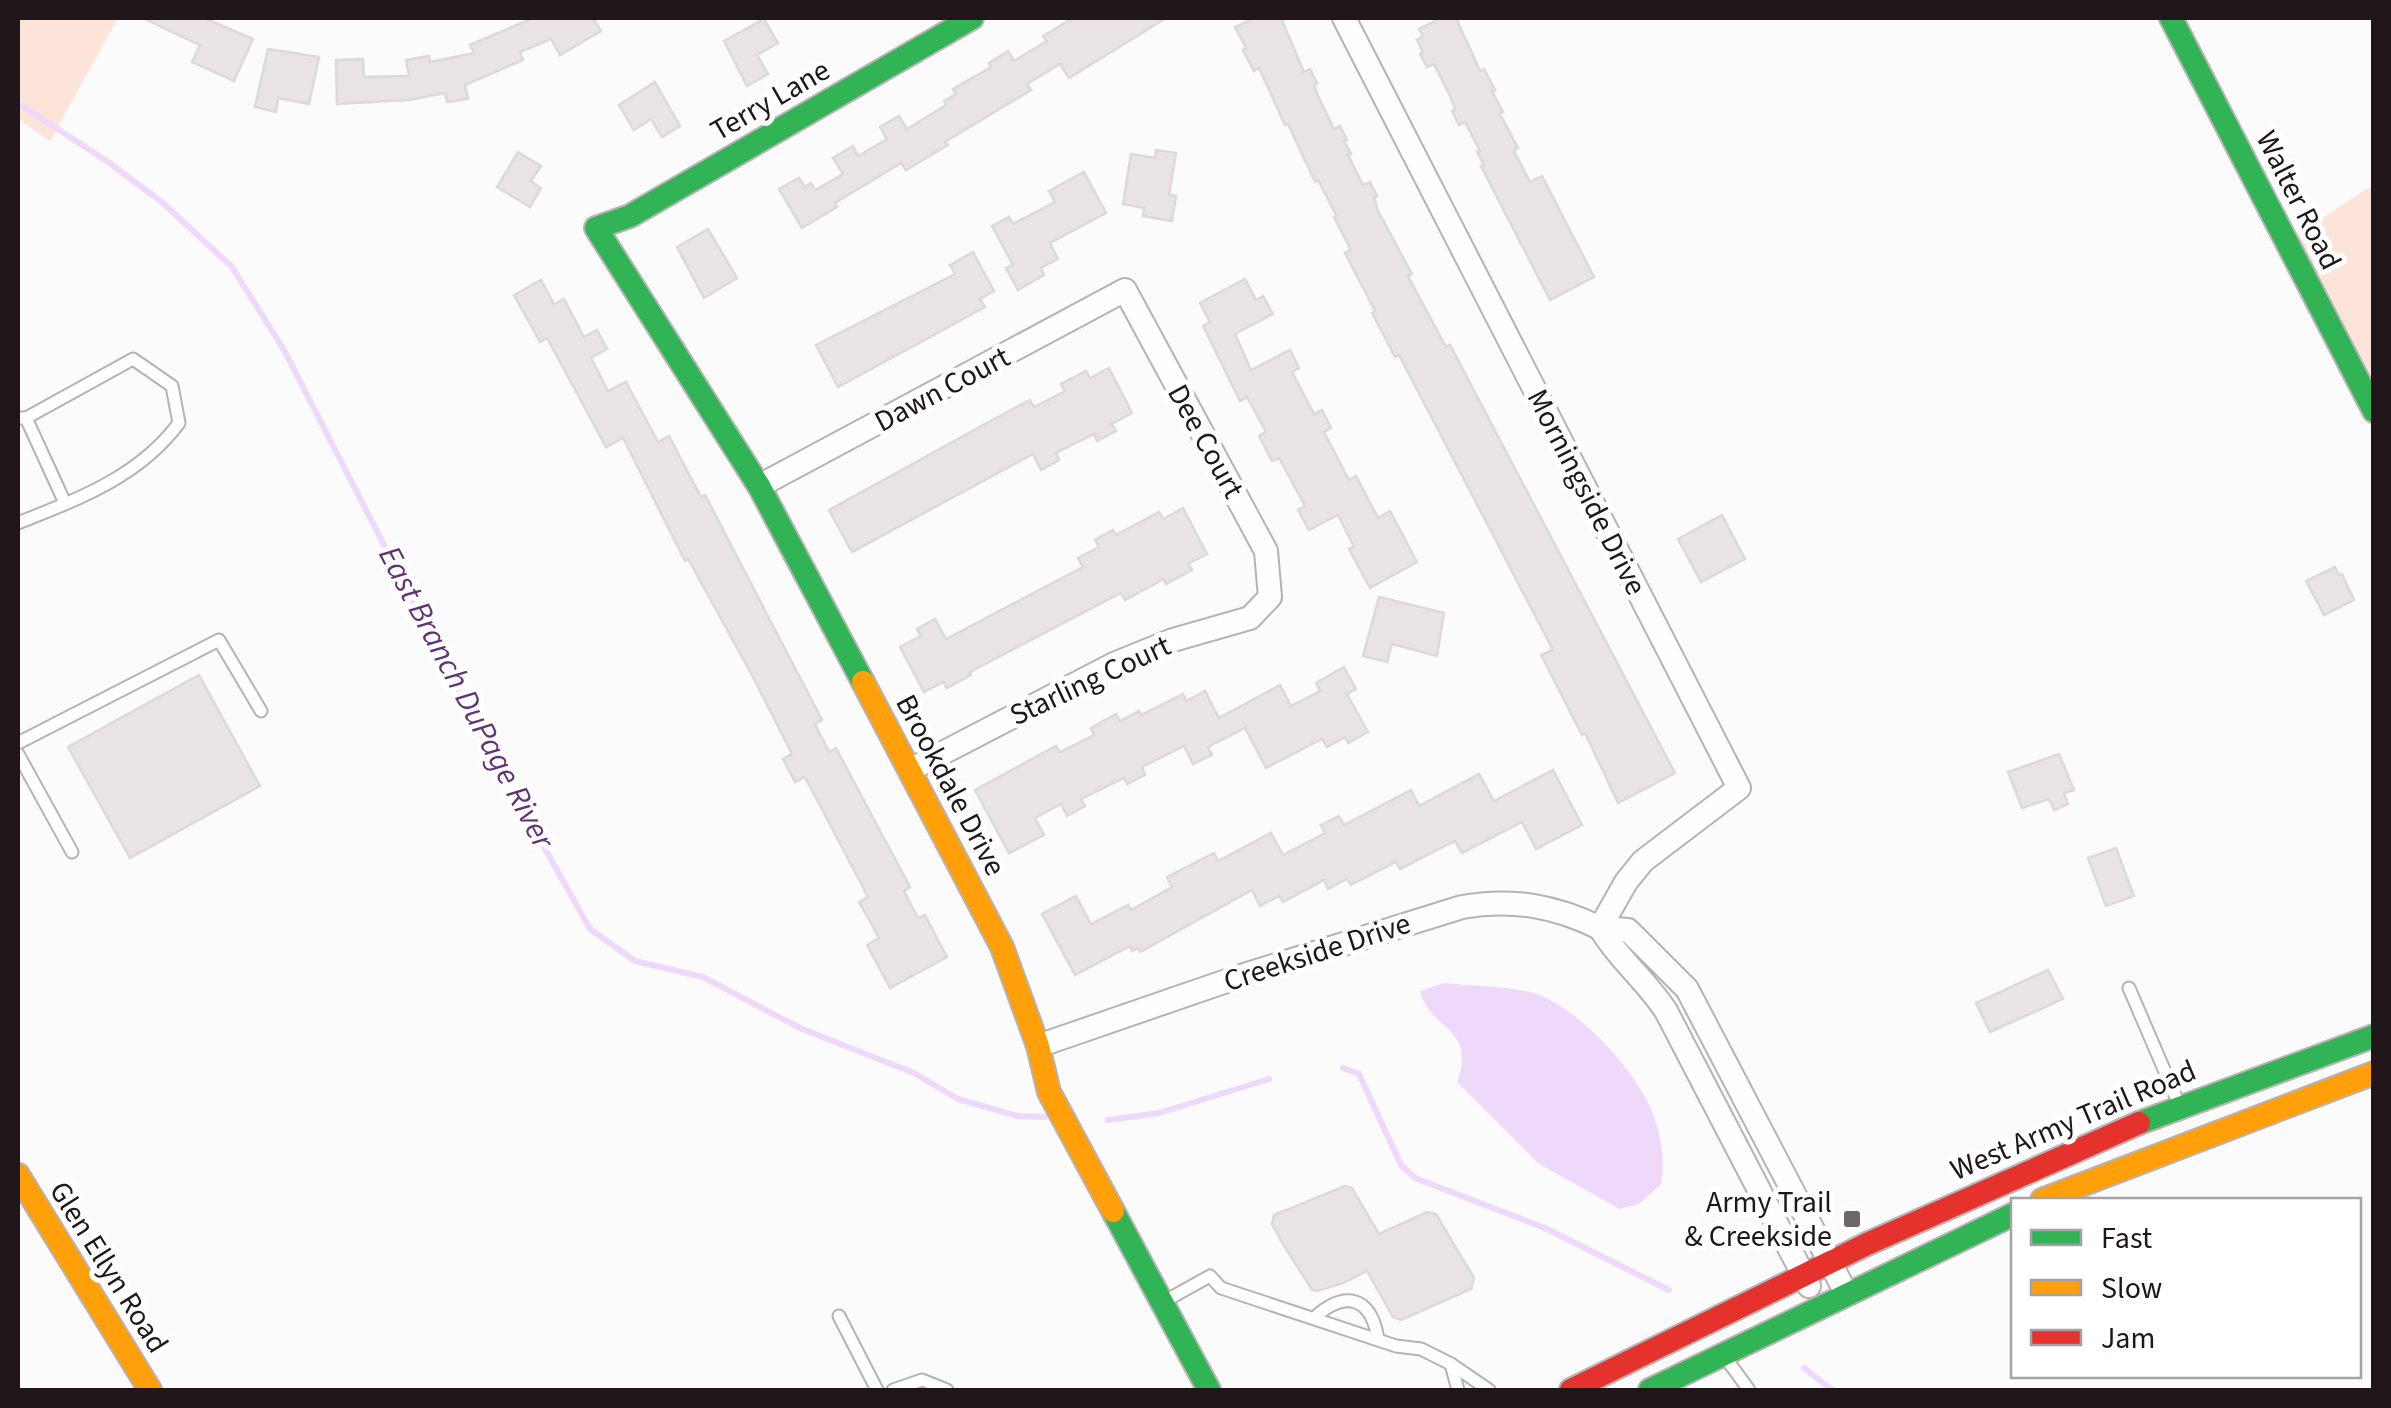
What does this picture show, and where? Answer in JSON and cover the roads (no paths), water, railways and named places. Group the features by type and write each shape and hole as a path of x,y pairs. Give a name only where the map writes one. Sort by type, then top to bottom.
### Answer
{"street":[{"name":"Terry Lane","path":"596,228 630,216 972,18"},
{"name":"Morningside Drive","path":"1344,18 1739,788 1643,861 1600,928"},
{"name":"Walter Road","path":"2171,18 2374,411"},
{"name":"Brookdale Drive","path":"596,228 758,486 910,770 1002,947 1038,1046 1048,1092 1209,1390"},
{"name":"Dawn Court","path":"758,486 1125,290"},
{"name":"Dee Court","path":"1125,290 1266,551 1270,597"},
{"name":"Starling Court","path":"910,770 1114,664 1173,640 1250,618 1270,597"},
{"name":"Creekside Drive","path":"1038,1046 1241,976 1489,902 1530,904 1572,914 1600,928 1628,930 1687,989 1846,1292"},
{"path":"1600,928 1614,952 1651,987 1819,1306"},
{"name":"West Army Trail Road","path":"1571,1390 1802,1274 2040,1162 2179,1106 2374,1036"},
{"name":"West Army Trail Road","path":"2047,1198 2374,1073"},
{"path":"1706,1088 1732,1075"},
{"name":"Glen Ellyn Road","path":"18,1175 150,1390"},
{"path":"1650,1390 2011,1215"}],"lane":[{"path":"18,523 65,504 136,468 164,442 178,422 172,386 132,358 22,418 65,504"},
{"path":"18,743 219,640 261,711"},
{"path":"18,754 72,852"},
{"path":"2129,988 2179,1106"},
{"path":"1162,1303 1210,1276 1221,1288 1396,1346 1421,1349 1488,1390"},
{"path":"1314,1318 1327,1306 1344,1300 1356,1302 1368,1309 1378,1339"},
{"path":"839,1316 877,1390"},
{"path":"1723,1354 1748,1390"},
{"path":"1451,1364 1458,1390"},
{"path":"893,1390 922,1380 947,1390"}],"waterway":[{"name":"East Branch DuPage River","path":"18,103 163,203 232,267 284,350 483,738 590,929 635,961 703,977 800,1028 914,1073 958,1099 1018,1116 1045,1117"},
{"name":"East Branch DuPage River","path":"1343,1068 1359,1074 1401,1165 1415,1178 1545,1228 1669,1290"},
{"name":"East Branch DuPage River","path":"1108,1120 1159,1113 1269,1079"},
{"name":"East Branch DuPage River","path":"1804,1368 1832,1390"}],"place":[{"name":"Army Trail & Creekside","path":"1852,1219"}]}
